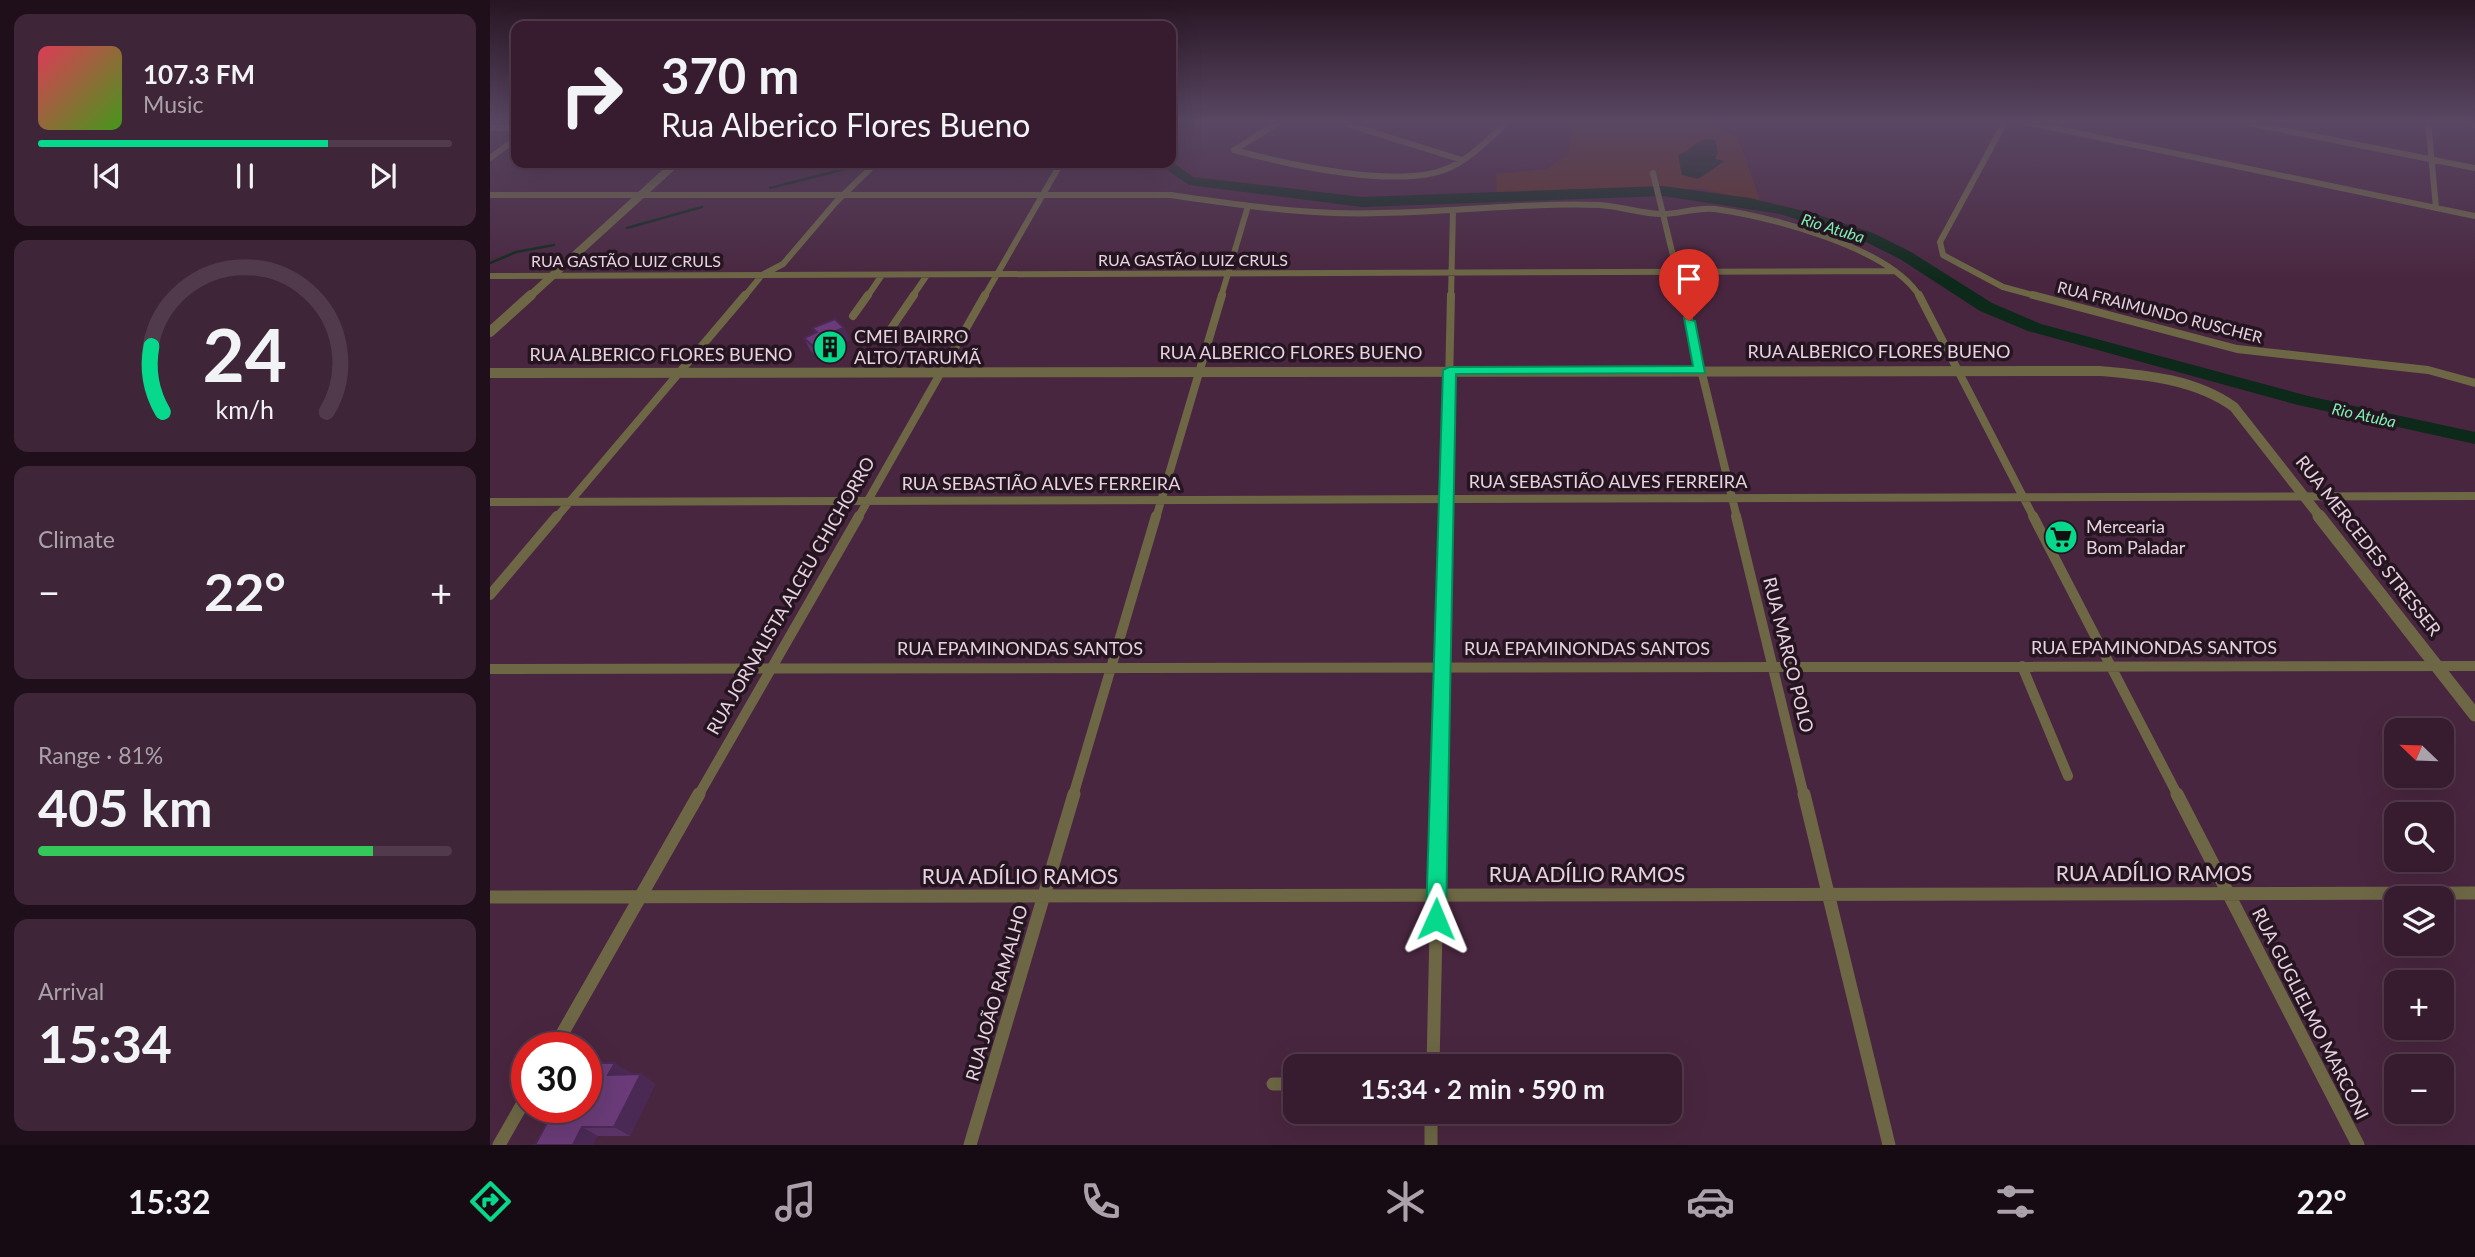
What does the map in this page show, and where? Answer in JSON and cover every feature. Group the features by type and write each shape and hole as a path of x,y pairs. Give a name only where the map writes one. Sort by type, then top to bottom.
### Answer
{"street":[{"path":"490,331 665,173"},
{"path":"490,595 762,275 783,264 866,173"},
{"name":"RUA JORNALISTA ALCEU CHICHORRO","path":"563,1032 1055,173"},
{"path":"1392,173 1412,173"},
{"name":"RUA MARCO POLO","path":"1653,173 1889,1145"},
{"name":"RUA FRAIMUNDO RUSCHER","path":"1977,173 1940,242 1943,255 1992,282 2042,298 2237,348 2419,369 2475,383"},
{"path":"2271,173 2475,216"},
{"path":"2433,173 2436,208"},
{"name":"RUA GUGLIELMO MARCONI","path":"490,195 1181,195 1248,206 1335,213 1613,205 1663,214 1698,208 1747,215 1850,245 1896,271 1914,286 2358,1145"},
{"name":"RUA JOÃO RAMALHO","path":"970,1145 1248,206"},
{"path":"1433,1054 1453,210"},
{"name":"RUA GASTÃO LUIZ CRULS","path":"490,276 1896,271"},
{"path":"853,316 882,275"},
{"path":"888,333 927,275"},
{"name":"RUA ALBERICO FLORES BUENO","path":"490,373 1958,369 2133,372 2229,402"},
{"name":"RUA MERCEDES STRESSER","path":"2229,402 2475,715"},
{"name":"RUA SEBASTIÃO ALVES FERREIRA","path":"490,502 2475,496"},
{"path":"2022,666 2068,776"},
{"name":"RUA EPAMINONDAS SANTOS","path":"490,669 2475,666"},
{"name":"RUA ADÍLIO RAMOS","path":"490,897 2475,893"},
{"path":"1273,1084 1283,1084"},
{"path":"499,1145 512,1123"},
{"path":"1431,1145 1432,1124"}],"shaded area":[{"path":"1682,173 1706,173 1698,179"},
{"path":"1751,173 1761,203 1703,189 1579,189 1497,193 1496,174"}],"building":[{"path":"835,319 844,328 833,332 838,337 814,347 804,338 817,332 812,328"},
{"path":"602,1063 615,1063 608,1075 641,1074 614,1127 582,1127 573,1145 535,1145 547,1123 602,1123"}],"waterway":[{"path":"770,188 828,173"},
{"name":"Rio Atuba","path":"1178,173 1189,181 1362,202 1663,191 1780,209 1867,236 1906,256 1986,307 2035,327 2305,401 2475,438"},
{"path":"627,228 702,207"},
{"path":"490,263 516,252 554,245"}],"place":[{"name":"CMEI BAIRRO ALTO/TARUMÃ","path":"830,347"},
{"name":"Mercearia Bom Paladar","path":"2061,537"}],"route":[{"path":"1436,919 1449,370 1700,370 1689,321"}]}
